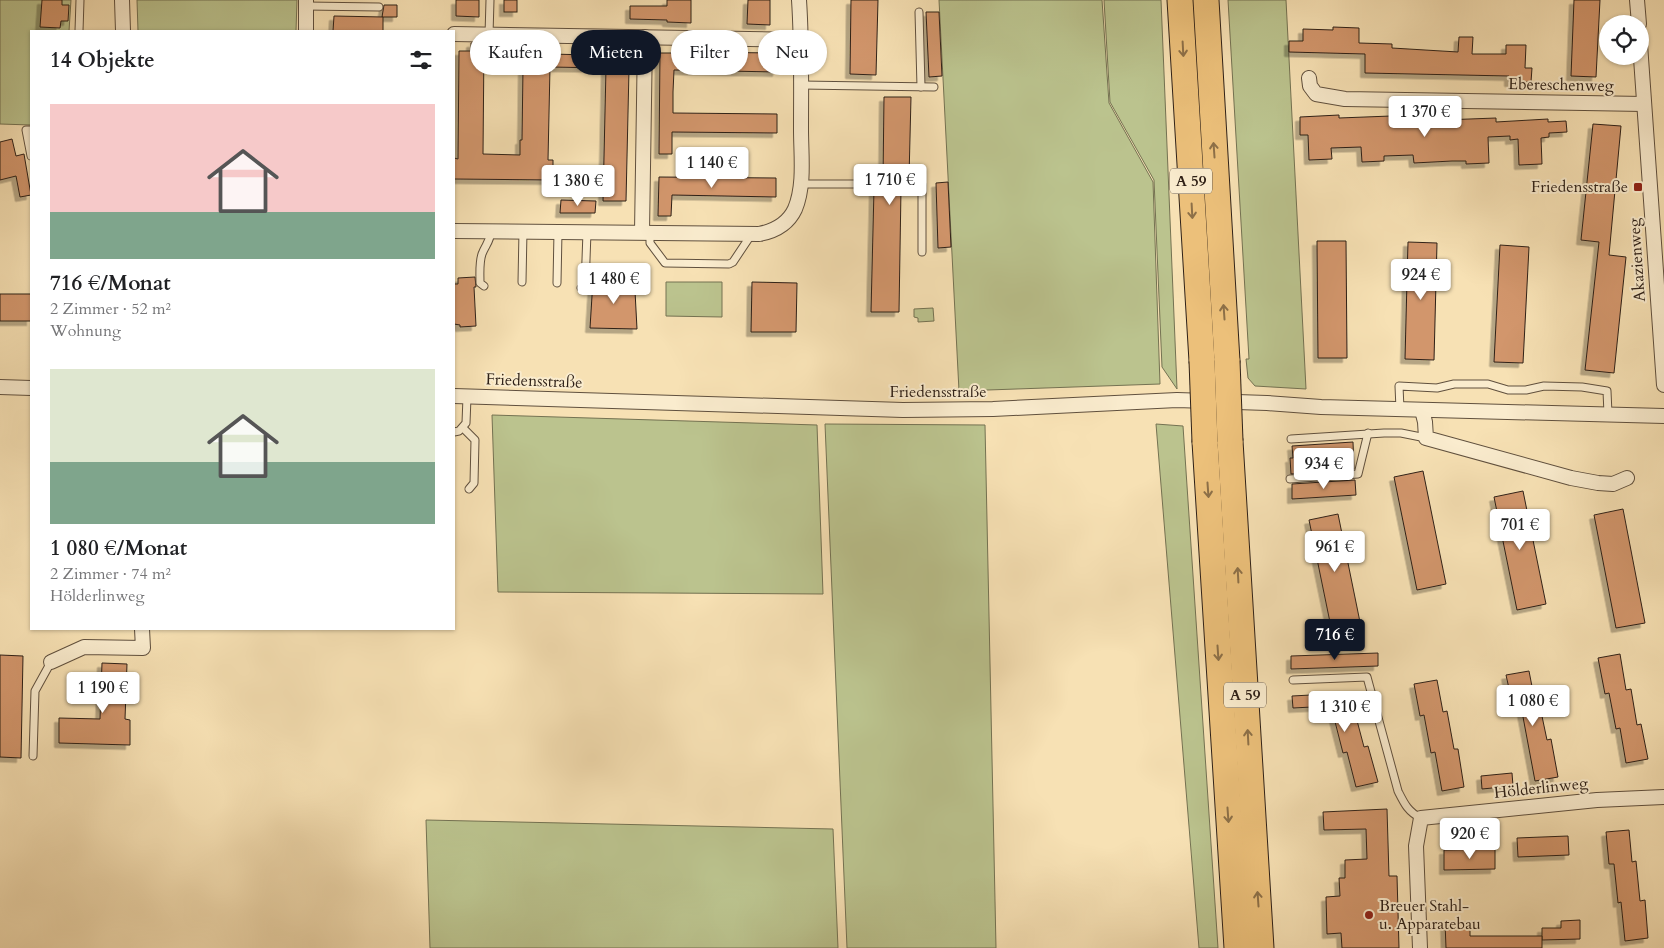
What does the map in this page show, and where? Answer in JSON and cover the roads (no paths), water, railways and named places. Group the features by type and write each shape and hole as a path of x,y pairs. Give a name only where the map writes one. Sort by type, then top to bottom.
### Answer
{"highway":[{"name":"A 59","path":"1180,0 1202,362 1205,442 1237,948"},
{"name":"A 59","path":"1206,0 1230,441 1261,948"}],"street":[{"path":"122,0 123,30"},
{"path":"799,0 800,30"},
{"path":"1638,0 1639,15"},
{"path":"306,3 306,30"},
{"path":"455,34 470,34"},
{"path":"661,37 758,39"},
{"name":"Akazienweg","path":"1641,65 1664,385"},
{"path":"644,75 646,232"},
{"path":"455,231 759,234 776,230 790,218 795,208 801,184 800,75"},
{"name":"Ebereschenweg","path":"1309,78 1310,86 1316,94 1345,99 1644,104"},
{"path":"0,388 30,388"},
{"name":"Friedensstraße","path":"461,396 903,410 993,409 1177,400 1321,407 1664,416"},
{"path":"1422,410 1426,438 1571,478 1613,484 1627,478"},
{"path":"51,662 84,648 142,648 142,630"},
{"name":"Hölderlinweg","path":"1421,818 1597,800 1664,797"},
{"path":"1420,948 1416,846 1421,818"}],"lane":[{"path":"79,30 80,0"},
{"path":"489,30 490,0"},
{"path":"306,3 379,7"},
{"path":"919,12 921,87"},
{"path":"800,85 934,87"},
{"path":"30,130 26,130 30,151"},
{"path":"801,184 884,184"},
{"path":"897,184 922,185 922,252"},
{"path":"484,286 480,283 480,261 483,251 490,241 491,231"},
{"path":"522,282 523,231"},
{"path":"557,283 558,231"},
{"path":"581,288 585,287 587,232"},
{"path":"646,232 650,242 665,263 729,264 733,262 751,234"},
{"path":"1400,409 1399,386 1436,388 1454,384 1488,384 1508,390 1526,390 1544,386 1582,387 1607,392 1608,414"},
{"path":"455,432 463,428 466,423 461,396"},
{"path":"463,428 475,440 474,483 470,489"},
{"path":"1290,478 1358,474 1368,433"},
{"path":"1291,439 1368,433 1401,433 1426,438"},
{"path":"33,756 35,691 51,662"},
{"path":"1293,680 1367,677 1398,791 1406,806 1413,814 1421,818"}],"place":[{"name":"Friedensstraße","path":"1638,187"},
{"name":"Breuer Stahl- u. Apparatebau","path":"1369,915"}]}
